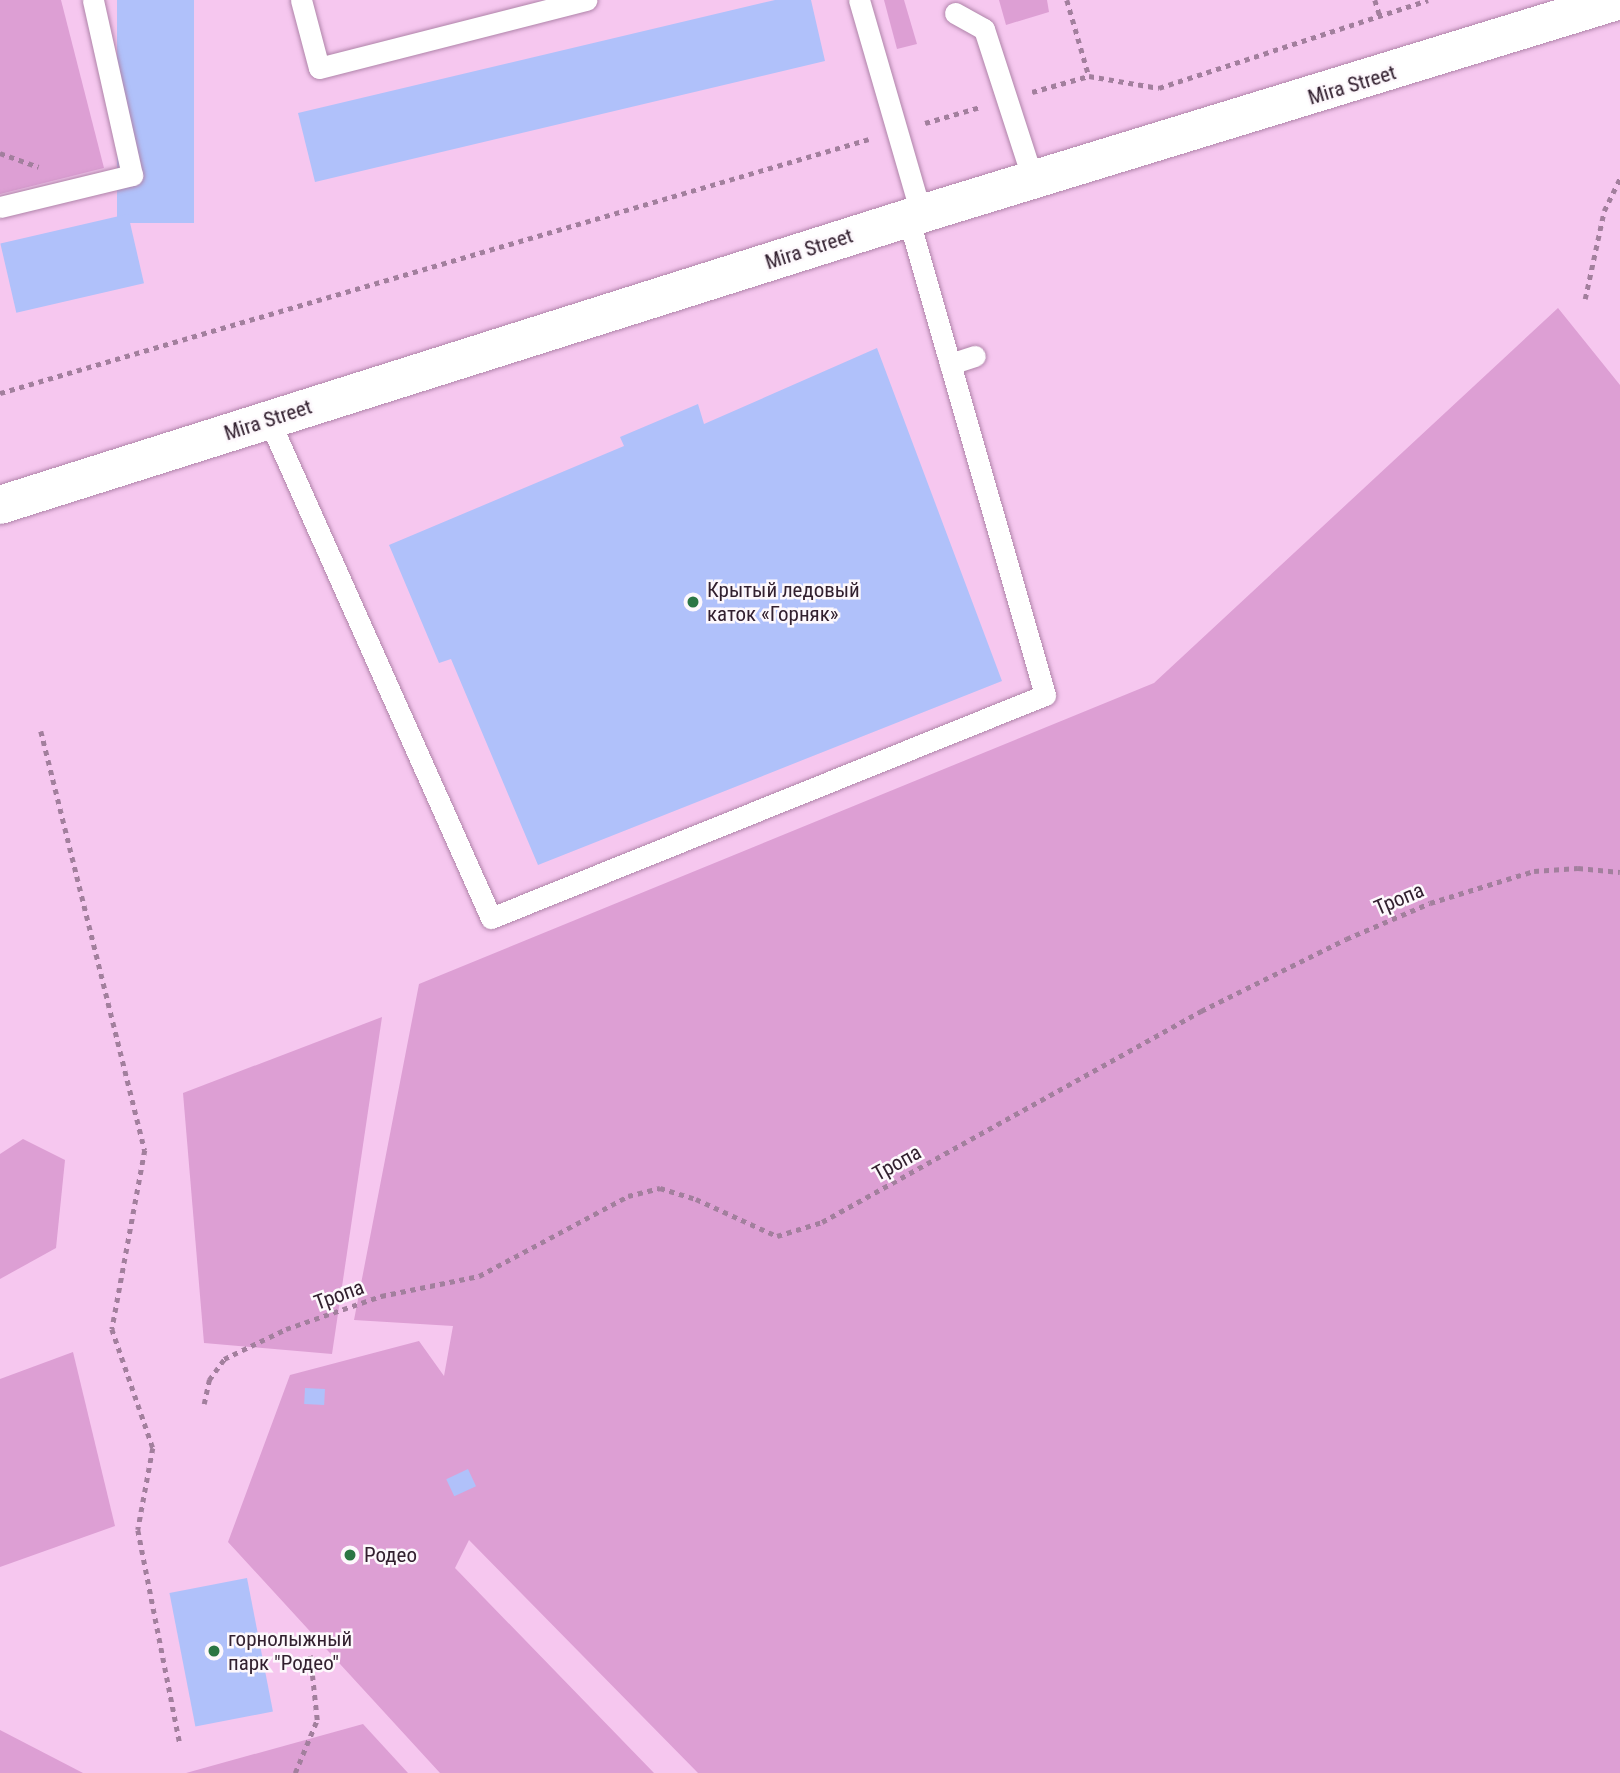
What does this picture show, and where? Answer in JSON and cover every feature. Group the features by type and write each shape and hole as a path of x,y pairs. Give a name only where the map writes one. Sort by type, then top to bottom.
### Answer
{"main road":[{"name":"Mira Street","path":"0,505 915,216 1620,0"}],"lane":[{"path":"0,206 132,175 93,0"},
{"path":"301,0 319,68 586,0"},
{"path":"269,420 316,544 491,918 1045,695 950,365 897,131 859,0"},
{"path":"955,13 984,29 1033,180"},
{"path":"950,365 975,356"}],"path":[{"path":"1067,0 1089,76"},
{"path":"1375,0 1380,16"},
{"path":"0,393 1089,76 1159,88 1428,0"},
{"path":"1585,299 1604,211 1620,178"},
{"path":"41,731 145,1150 112,1329 153,1448 138,1530 180,1744"},
{"name":"Тропа","path":"204,1404 209,1380 224,1359 286,1329 381,1296 479,1276 628,1196 660,1188 696,1199 777,1236 822,1222 1202,1011 1346,939 1430,903 1534,871 1578,868 1620,872"},
{"path":"295,1773 317,1720 310,1654"}],"shaded area":[{"path":"0,0 61,0 104,168 0,194"},
{"path":"884,0 904,0 917,44 897,49"},
{"path":"999,0 1047,0 1049,12 1006,25"},
{"path":"1558,308 1620,385 1620,1773 698,1773 469,1540 455,1568 654,1773 440,1773 228,1542 290,1375 419,1341 444,1376 453,1326 354,1320 419,984 1154,683"},
{"path":"382,1017 332,1354 204,1343 183,1093"},
{"path":"23,1139 65,1160 56,1248 0,1279 0,1154"},
{"path":"73,1352 115,1526 0,1567 0,1379"},
{"path":"363,1724 408,1773 186,1773"},
{"path":"0,1730 83,1773 0,1773"}],"building":[{"path":"117,0 194,0 194,223 117,223"},
{"path":"775,0 811,0 825,61 315,182 298,113"},
{"path":"128,214 144,283 16,313 0,243"},
{"name":"Крытый ледовый каток «Горняк»","path":"877,348 1002,681 538,865 451,659 439,663 389,545 624,446 620,437 698,404 704,424"},
{"path":"305,1388 325,1389 324,1405 304,1404"},
{"path":"468,1469 476,1486 454,1496 446,1479"},
{"path":"247,1578 273,1712 195,1727 169,1593"}],"place":[{"name":"Крытый ледовый каток «Горняк»","path":"693,602"},
{"name":"Родео","path":"350,1555"},
{"name":"горнолыжный парк \"Родео\"","path":"214,1651"}]}
